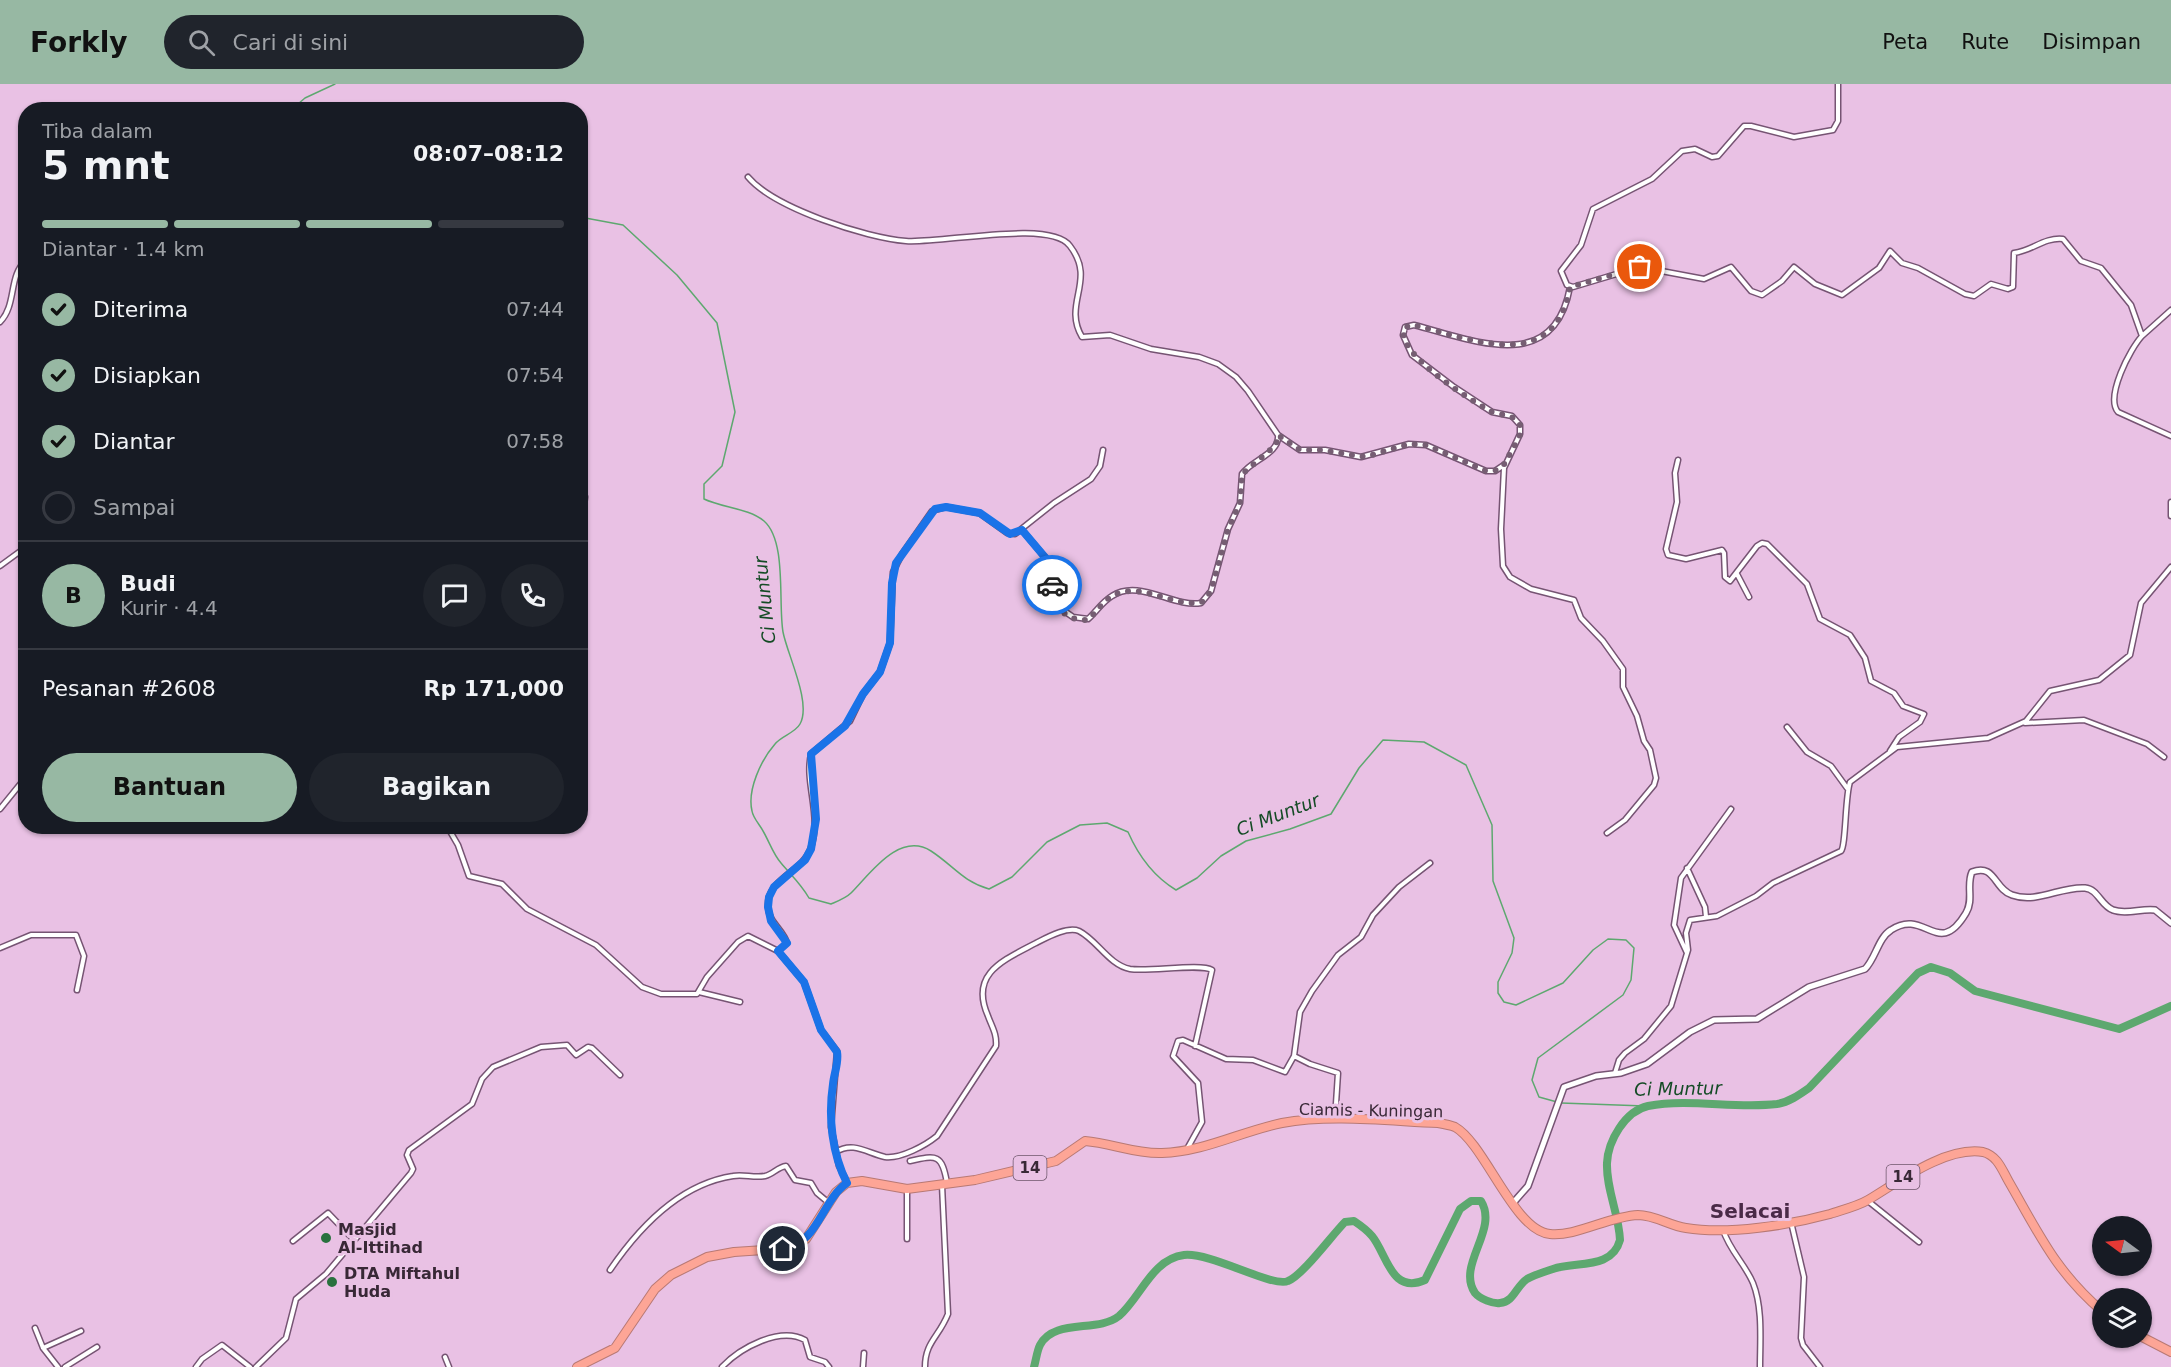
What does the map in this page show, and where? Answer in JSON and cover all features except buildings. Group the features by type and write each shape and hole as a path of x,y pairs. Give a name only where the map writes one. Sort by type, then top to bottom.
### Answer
{"highway":[{"name":"Ciamis - Kuningan","path":"847,1183 862,1181 907,1189 945,1184 1056,1161 1085,1141 1150,1153 1187,1149 1285,1122 1335,1120 1438,1123 1455,1127 1474,1147 1513,1203 1537,1230 1547,1234 1571,1232 1626,1216 1646,1216 1685,1228 1723,1230 1829,1214 1868,1200 1907,1174 1938,1160 1975,1151 1988,1153 1998,1161 2057,1265 2092,1301"},
{"path":"578,1367 596,1360 615,1348 656,1289 682,1267 719,1254 792,1248 806,1239 830,1203 847,1183"},
{"path":"2152,1342 2171,1352"}],"main road":[{"path":"1513,1203 1528,1186 1564,1087 1571,1083 1647,1064 1690,1032 1713,1020 1757,1019 1809,987 1865,969 1886,935 1893,929 1917,925 1941,934 1951,933 1969,909 1970,875 1979,869 1990,872 2006,892 2014,896 2042,896 2086,888 2093,891 2110,909 2119,912 2155,910 2171,923"}],"street":[{"path":"1607,833 1625,820 1656,783 1650,750 1644,741 1637,716 1623,687 1623,669 1580,617 1576,602 1531,589 1506,572 1501,529 1505,464 1521,431 1514,418 1492,412 1426,366 1409,350 1402,331 1414,325 1498,346 1524,345 1539,338 1558,320 1565,308 1570,287 1562,274 1562,267 1581,245 1593,209 1652,179 1682,151 1695,149 1712,157 1718,156 1744,126 1794,137 1833,130 1838,121 1838,84"},
{"path":"748,177 775,199 795,209 893,240 943,241 1012,232 1058,238 1071,247 1079,263 1082,284 1074,311 1082,336 1110,335 1151,349 1199,357 1218,364 1236,377 1248,391 1278,435 1300,450 1321,450 1365,457 1412,444 1432,447 1486,471 1495,471 1505,464"},
{"path":"1570,287 1640,267 1704,279 1731,267 1751,291 1762,295 1782,281 1794,267 1815,284 1842,295 1879,268 1890,251 1902,263 1918,268 1965,294 1974,296 1991,284 2008,289 2013,287 2014,253 2025,251 2047,239 2060,238 2067,242 2081,261 2101,268 2134,309 2142,336"},
{"path":"0,322 9,308 18,270"},
{"path":"2171,310 2142,336 2125,363 2113,400 2118,412 2171,436"},
{"path":"1022,530 1049,562 1054,604 1078,619 1088,620 1109,597 1121,592 1141,592 1201,603 1211,591 1228,529 1240,503 1242,474 1276,445 1278,435"},
{"path":"778,951 787,943 771,921 768,907 774,887 805,860 811,849 816,819 811,754 845,726 863,694 880,672 890,643 893,572 902,554 932,511 939,507 980,513 1010,534 1022,530 1054,503 1091,479 1100,466 1103,450"},
{"path":"1678,460 1675,473 1677,502 1666,549 1668,555 1686,559 1722,550 1726,579 1732,580 1756,546 1762,543 1767,544 1807,584 1820,619 1850,635 1865,658 1871,681 1894,693 1904,706 1924,714 1920,722 1899,737 1889,752"},
{"path":"2171,502 2171,516"},
{"path":"0,566 18,554"},
{"path":"1616,1073 1625,1053 1644,1039 1671,1006 1687,954 1689,922 1692,918 1717,916 1756,896 1773,883 1843,850 1848,789 1852,780 1901,745 1982,740 2029,719 2050,691 2097,682 2128,658 2132,652 2134,628 2141,603 2171,567"},
{"path":"1737,573 1749,597"},
{"path":"2021,724 2084,720 2147,744 2164,757"},
{"path":"1787,727 1807,752 1831,766 1848,789"},
{"path":"0,809 18,787"},
{"path":"1687,954 1674,925 1681,878 1731,809"},
{"path":"452,834 469,876 502,884 526,909 596,945 637,983 648,990 681,996 699,992 740,1002"},
{"path":"1187,1149 1202,1122 1198,1083 1172,1055 1179,1040 1226,1059 1253,1060 1283,1072 1294,1056 1300,1011 1312,991 1338,955 1361,937 1373,915 1399,886 1430,862"},
{"path":"1687,868 1703,900 1706,917"},
{"path":"836,1152 853,1147 892,1157 927,1144 937,1136 996,1046 995,1032 982,998 984,982 988,974 1008,958 1068,930 1083,934 1127,968 1170,970 1205,967 1212,970 1195,1046"},
{"path":"0,948 31,935 76,935 84,956 77,990"},
{"path":"699,992 704,980 741,939 753,936 778,951 804,982 821,1030 837,1052 831,1109 836,1152 847,1183"},
{"path":"256,1367 286,1338 296,1299 326,1274 353,1239 411,1173 413,1169 407,1155 409,1150 472,1104 482,1079 501,1062 544,1046 569,1045 578,1055 589,1047 620,1075"},
{"path":"1294,1056 1338,1073 1335,1120"},
{"path":"910,1161 932,1156 939,1159 944,1166 948,1314 944,1326 925,1352 925,1367"},
{"path":"610,1270 634,1237 666,1208 706,1183 734,1176 769,1175 786,1166 795,1180 811,1183 817,1193 830,1203"},
{"path":"907,1189 907,1239"},
{"path":"1868,1200 1919,1242"},
{"path":"293,1241 328,1213 353,1239"},
{"path":"1791,1221 1804,1277 1801,1338 1803,1345 1821,1367"},
{"path":"1723,1230 1729,1248 1752,1282 1757,1297 1760,1367"},
{"path":"35,1328 43,1348 58,1367"},
{"path":"43,1348 81,1331"},
{"path":"722,1367 753,1343 775,1338 801,1338 806,1340 809,1356 825,1362 829,1367"},
{"path":"196,1367 202,1359 222,1345 250,1367"},
{"path":"64,1367 97,1347"},
{"path":"863,1367 864,1353"},
{"path":"445,1357 449,1367"}],"waterway":[{"name":"Ci Muntur","path":"300,102 335,84"},
{"name":"Ci Muntur","path":"588,218 623,225 677,275 717,323 735,412 722,466 704,484 704,499 751,513 764,521 771,530 779,557 783,632 798,678 803,704 800,724 778,741 760,767 753,785 752,811 776,856 809,898 831,904 842,899 851,893 886,857 908,846 919,846 931,851 972,882 989,889 1012,877 1047,842 1080,825 1107,823 1128,832 1148,865 1160,879 1176,890 1197,878 1221,856 1246,841 1290,829 1331,814 1359,768 1383,740 1424,742 1466,765 1492,825 1493,881 1514,938 1512,953 1498,982 1498,993 1504,1002 1516,1005 1563,983 1593,950 1608,939 1626,940 1634,948 1631,980 1623,995 1538,1058 1532,1080 1539,1097 1557,1102"},
{"path":"1034,1367 1039,1347 1047,1337 1055,1331 1100,1324 1119,1316 1155,1271 1173,1258 1184,1255 1196,1256 1280,1282 1288,1281 1309,1263 1345,1222 1354,1221 1366,1230 1397,1277 1404,1282 1414,1283 1425,1280 1460,1209 1471,1201 1481,1201 1485,1212 1485,1224 1470,1271 1471,1282 1477,1295 1494,1303 1509,1300 1523,1282 1536,1275 1553,1269 1601,1260 1616,1250 1620,1240 1608,1182 1607,1163 1614,1137 1625,1120 1640,1109 1664,1104 1761,1105 1790,1100 1809,1088 1918,973 1931,967 1950,973 1975,991 2119,1029 2171,1006"},
{"name":"Ci Muntur","path":"1561,1103 1645,1106"}],"way so far":[{"path":"1052,585 1054,604 1081,620 1088,620 1109,597 1121,592 1160,595 1188,603 1201,603 1211,591 1228,529 1240,503 1242,474 1245,469 1274,448 1278,442 1278,435 1300,450 1321,450 1365,457 1409,444 1426,445 1486,471 1495,471 1505,464 1520,434 1520,425 1512,416 1492,412 1412,355 1402,331 1409,325 1414,325 1498,346 1524,345 1539,338 1558,320 1565,308 1570,287 1640,267"}],"place":[{"name":"Masjid Al-Ittihad","path":"326,1238"},
{"name":"DTA Miftahul Huda","path":"332,1282"}],"district":[{"name":"Selacai","path":"1750,1211"}],"route":[{"path":"783,1249 792,1248 806,1239 836,1192 847,1183 839,1166 831,1127 833,1083 838,1055 816,1020 804,982 778,951 787,943 771,921 768,907 769,897 774,887 805,860 811,849 816,819 809,762 811,754 831,739 853,717 863,694 880,672 891,636 890,609 893,572 896,563 932,511 939,507 969,510 983,514 1002,530 1012,535 1022,530 1049,562 1052,585"}]}
